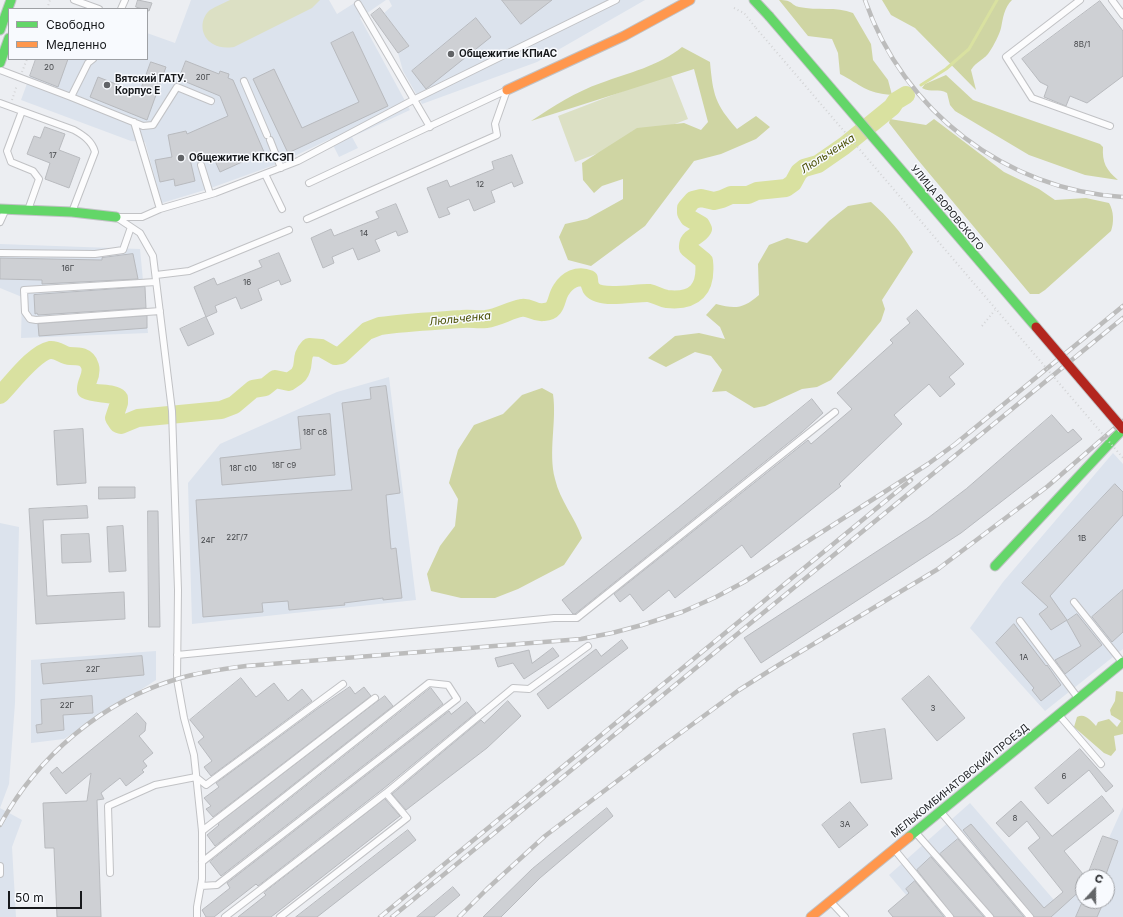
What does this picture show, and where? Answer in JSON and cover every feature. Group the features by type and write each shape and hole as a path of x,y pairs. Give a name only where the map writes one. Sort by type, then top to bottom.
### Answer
{"main road":[{"path":"507,90 624,36 690,0"},
{"name":"УЛИЦА ВОРОВСКОГО","path":"754,0 1123,429"},
{"path":"0,30 8,8"},
{"path":"0,63 8,41"},
{"path":"3,209 72,212 116,217"},
{"path":"995,566 1123,429"},
{"name":"МЕЛЬКОМБИНАТОВСКИЙ ПРОЕЗД","path":"811,917 1123,662"}],"lane":[{"path":"74,0 96,8"},
{"path":"116,217 142,217 160,209 210,194 298,161 414,100 616,0"},
{"path":"1080,0 1006,57 1032,98 1110,126"},
{"path":"1112,0 1123,15"},
{"path":"358,4 430,127"},
{"path":"71,97 88,63 92,60"},
{"path":"0,70 143,126 154,125 177,88 211,101"},
{"path":"244,81 281,168"},
{"path":"309,183 507,90"},
{"path":"307,219 496,136 495,124 507,90"},
{"path":"0,103 74,130 94,146 95,152 72,212"},
{"path":"22,111 7,151 11,162 33,171 39,179 28,210"},
{"path":"134,122 160,209"},
{"path":"201,165 210,194"},
{"path":"265,174 282,209"},
{"path":"0,222 3,209"},
{"path":"116,217 140,233 153,256 172,410 174,430 177,679 184,718 194,755 202,831 201,886 197,907 198,917"},
{"path":"0,253 95,254 124,250 132,227"},
{"path":"156,274 189,271 289,230"},
{"path":"156,282 24,290 25,312 30,319 36,320 160,311"},
{"path":"177,655 554,618 577,618 835,412"},
{"path":"1074,602 1123,662"},
{"path":"1020,622 1078,699"},
{"path":"225,917 386,793 513,688 530,689 588,646"},
{"path":"201,886 217,885 457,698 448,685 429,683 202,862"},
{"path":"110,873 108,806 155,785 196,777 206,785 343,684"},
{"path":"202,831 375,698"},
{"path":"1059,715 1101,764"},
{"path":"280,917 407,818 386,793"},
{"path":"940,811 1030,917"},
{"path":"915,832 990,917"},
{"path":"894,850 950,917"},
{"path":"0,866 0,874"},
{"path":"830,901 845,917"}],"path":[{"path":"734,8 744,13 995,310 1123,458"},
{"path":"982,326 995,310"}],"shaded area":[{"path":"191,0 329,0 337,14 359,0 386,0 360,18 410,110 352,137 358,148 339,157 330,139 280,163 208,189 162,203 145,142 131,141 21,100 36,60 148,60 148,33 175,43"},
{"path":"389,0 645,0 537,62 422,104 403,71 398,53 409,46 384,13 392,6"},
{"path":"0,244 140,249 148,333 21,338 22,297 0,288"},
{"path":"389,377 416,600 192,624 188,483 220,444 337,392"},
{"path":"1113,453 1123,464 1123,649 1045,711 970,628 1003,582"},
{"path":"0,523 19,527 15,703 9,784 0,808"},
{"path":"156,651 156,680 64,739 31,743 31,660"},
{"path":"970,803 1054,900 1075,883 1075,909 1115,909 1115,869 1108,869 1118,842 1109,838 1123,807 1123,917 925,917 889,875"},
{"path":"0,808 22,820 12,847 16,917 0,917"}],"green space":[{"path":"230,0 320,0 312,8 234,47 226,48 213,44 209,41 203,33 202,28 204,18 210,10"},
{"path":"779,0 790,2 799,7 833,9 853,13 871,44 873,60 888,80 892,95 870,90 840,74 838,53 832,39 808,36"},
{"path":"882,0 1012,0 1009,3 1003,17 998,36 993,46 988,54 975,64 971,70 976,90 915,28 891,15"},
{"path":"682,47 710,62 712,83 716,98 724,113 737,129 756,116 770,127 756,139 721,154 694,161 645,226 591,266 568,260 559,237 565,224 587,219 623,199 623,179 602,186 594,193 583,180 582,163 637,128 684,123 701,130 708,122 694,69 531,121 573,95 653,64 673,54"},
{"path":"670,73 688,119 575,162 558,116"},
{"path":"946,75 973,100 1100,144 1103,147 1104,161 1110,173 1118,180 1085,175 1029,155 955,111 950,105 947,93 922,88 925,84"},
{"path":"890,119 926,125 934,119 1004,172 1039,189 1055,200 1086,198 1109,203 1113,217 1111,231 1045,290 1039,294 1030,294 918,160 889,123"},
{"path":"871,202 894,225 913,252 882,300 885,309 881,321 831,380 817,387 802,389 765,406 754,408 726,391 712,392 722,370 711,356 695,352 666,367 648,358 675,336 699,333 725,339 720,327 706,315 716,304 728,307 739,307 753,300 759,295 758,264 769,245 787,238 807,243 829,221 848,206"},
{"path":"542,388 553,394 554,415 552,458 557,487 576,523 582,538 564,565 518,589 495,598 461,598 431,591 427,574 440,546 455,526 458,499 449,483 458,450 474,425 503,414 522,395"},
{"path":"1116,691 1123,692 1123,734 1114,736 1116,750 1111,756 1104,753 1074,727 1077,717 1082,716 1087,718 1096,726 1098,722 1109,719 1117,727 1121,721 1111,715 1110,710 1115,701"}],"building":[{"path":"138,0 152,3 149,11 148,8 136,7"},
{"path":"502,0 552,0 521,24"},
{"path":"1100,1 1123,31 1123,76 1087,103 1070,96 1066,106 1044,97 1048,86 1040,82 1022,59"},
{"path":"380,8 409,46 398,53 371,15"},
{"name":"Общежитие КПиАС","path":"476,18 491,37 426,89 412,71"},
{"path":"353,32 388,106 288,153 253,79 274,69 302,128 359,102 331,43"},
{"path":"36,60 68,60 58,87 30,76"},
{"path":"186,61 219,74 220,71 229,74 228,78 233,80 264,152 220,172 212,154 190,159 195,181 175,186 174,179 160,182 155,160 172,157 168,135 186,131 187,134 228,116 220,96 179,79"},
{"name":"Вятский ГАТУ. Корпус Е","path":"151,62 166,67 147,120 90,97 98,77 139,93"},
{"path":"45,127 65,134 59,150 80,158 69,188 45,179 50,163 27,154 34,136 40,138"},
{"path":"512,155 523,183 514,187 512,182 491,191 495,202 474,211 469,199 447,208 450,214 439,218 427,188 447,180 450,187 494,169 492,162"},
{"path":"396,204 408,232 398,236 396,231 375,240 380,251 358,260 353,248 332,257 334,263 323,268 311,238 331,229 334,236 379,218 376,212"},
{"path":"279,253 291,281 281,285 279,280 258,289 262,300 241,309 236,297 215,306 217,312 206,317 194,287 214,278 217,285 262,267 259,261"},
{"path":"133,254 138,279 42,284 42,280 0,279 0,258 102,260 102,258"},
{"path":"145,287 146,308 35,314 34,295"},
{"path":"917,310 964,364 949,377 955,384 940,397 929,384 894,415 902,424 839,484 841,486 751,558 742,545 675,598 669,590 643,611 630,594 620,602 614,594 808,440 811,444 852,409 837,393 893,343 890,340 910,323 907,319"},
{"path":"147,316 147,328 39,336 38,324"},
{"path":"206,317 214,334 188,346 180,329"},
{"path":"386,386 400,493 386,495 391,549 396,548 402,598 383,600 383,598 344,603 345,605 289,610 288,601 262,603 263,612 203,617 196,500 352,490 342,403 371,399 370,388"},
{"path":"812,399 823,413 802,432 575,614 573,614 562,600"},
{"path":"330,414 335,475 222,485 220,458 301,449 298,417"},
{"path":"1052,415 1068,433 1073,429 1082,439 961,533 761,663 744,638 928,518 966,489"},
{"path":"83,429 86,483 57,485 54,431"},
{"path":"1115,484 1123,492 1123,515 1050,596 1067,620 1051,630 1039,614 1048,607 1022,583"},
{"path":"99,487 135,487 135,498 99,499"},
{"path":"87,506 88,518 43,520 47,596 124,592 125,619 36,624 29,509"},
{"path":"148,511 158,511 160,627 149,627"},
{"path":"123,526 126,571 109,572 107,527"},
{"path":"89,534 91,562 62,563 61,535"},
{"path":"1123,590 1123,632 1112,642 1092,617"},
{"path":"1077,614 1102,645 1065,674 1055,660 1081,646 1067,621"},
{"path":"1014,624 1061,685 1041,701 1032,690 1034,688 996,643"},
{"path":"622,640 628,648 548,709 537,694 596,649 601,656"},
{"path":"553,648 559,656 524,679 513,663 498,667 495,658 529,650 532,663"},
{"path":"142,656 144,675 43,684 41,664"},
{"path":"929,676 965,718 937,741 902,699"},
{"path":"241,678 256,697 274,683 288,701 302,689 312,701 211,776 204,767 212,761 198,742 204,737 190,720"},
{"path":"350,687 355,694 364,687 371,696 213,817 206,809 211,806 204,798 219,787 216,783 317,709"},
{"path":"431,688 443,704 221,876 210,862"},
{"path":"92,696 93,713 63,715 64,730 37,733 36,725 42,724 41,700"},
{"path":"385,696 393,706 215,846 207,835 219,825 218,824"},
{"path":"508,701 521,716 487,748 406,810 392,794 481,720 484,723"},
{"path":"467,702 476,713 383,789 258,886 256,884 214,917 206,917 202,910 230,888 227,883 449,711 451,714"},
{"path":"137,713 146,723 145,731 139,736 153,753 143,761 147,766 142,770 144,772 126,786 120,778 101,793 104,799 97,800 101,917 57,917 54,848 45,848 43,803 87,801 91,773 66,794 50,773 57,767 62,773"},
{"path":"885,729 892,779 861,783 853,734"},
{"path":"1080,749 1113,786 1106,792 1089,770 1048,804 1035,788"},
{"path":"1102,796 1114,811 1064,851 1079,869 1075,869 1075,895 1051,917 1034,917 963,830 971,824 1044,908 1063,892 1028,848 1040,838 1027,821 1009,837 996,823 1021,801 1052,836"},
{"path":"385,799 400,816 271,917 238,917 266,895 264,893"},
{"path":"850,802 868,825 839,848 822,825"},
{"path":"607,808 613,816 540,878 501,917 483,917 532,869"},
{"path":"408,830 416,840 317,917 296,917"},
{"path":"1103,836 1118,841 1108,869 1090,869"},
{"path":"958,839 1024,917 994,917 940,854"},
{"path":"931,857 984,917 954,917 917,870"},
{"path":"915,881 944,917 893,917 888,911 909,893 906,889"},
{"path":"453,887 460,895 434,917 417,917"},
{"path":"1080,909 1100,909 1097,917 1076,917"}],"waterway":[{"name":"Люльченка","path":"921,85 946,69 969,49 997,0"},
{"name":"Люльченка","path":"0,395 30,362 44,352 50,350 67,356 82,357 87,360 91,370 86,390 94,393 113,395 119,398 119,403 114,418 118,424 121,425 138,418 221,410 234,405 253,389 265,387 275,379 289,382 301,371 304,354 309,347 321,348 335,356 341,355 367,331 380,326 465,319 486,319 524,308 538,312 549,311 556,304 563,286 573,279 581,277 589,279 591,288 595,292 602,294 618,295 649,293 667,299 692,296 701,286 704,271 704,261 688,248 689,241 703,229 701,225 689,218 686,213 686,208 693,200 701,198 714,201 731,195 748,195 757,191 786,188 793,183 799,172 804,168 818,164 844,146 892,107 896,101 906,95"}],"railway":[{"path":"865,0 882,40 905,77 932,109 964,138 1000,161 1039,179 1080,191 1123,197"},
{"path":"954,445 1123,306"},
{"path":"392,917 1123,318"},
{"path":"459,917 545,836 667,743 739,690 938,569 1048,486 1123,421"},
{"path":"0,825 15,800 52,755 74,735 98,717 149,689 194,674 246,666 581,639 642,625 682,612 716,597 744,582 928,464 958,442"},
{"path":"380,917 911,480"}],"traffic: fast":[{"path":"8,8 11,0"},
{"path":"754,0 769,16"},
{"path":"0,30 8,8"},
{"path":"769,16 1036,327"},
{"path":"0,63 8,41"},
{"path":"0,209 72,212 116,217"},
{"path":"995,566 1123,429"},
{"path":"909,837 1123,662"}],"traffic: slow":[{"path":"507,90 624,36 690,0"},
{"path":"811,917 909,837"}],"traffic: jam":[{"path":"1036,327 1123,429"}],"place":[{"name":"Общежитие КПиАС","path":"451,54"},
{"name":"Вятский ГАТУ. Корпус Е","path":"107,85"},
{"name":"Общежитие КГКСЭП","path":"181,158"}]}
